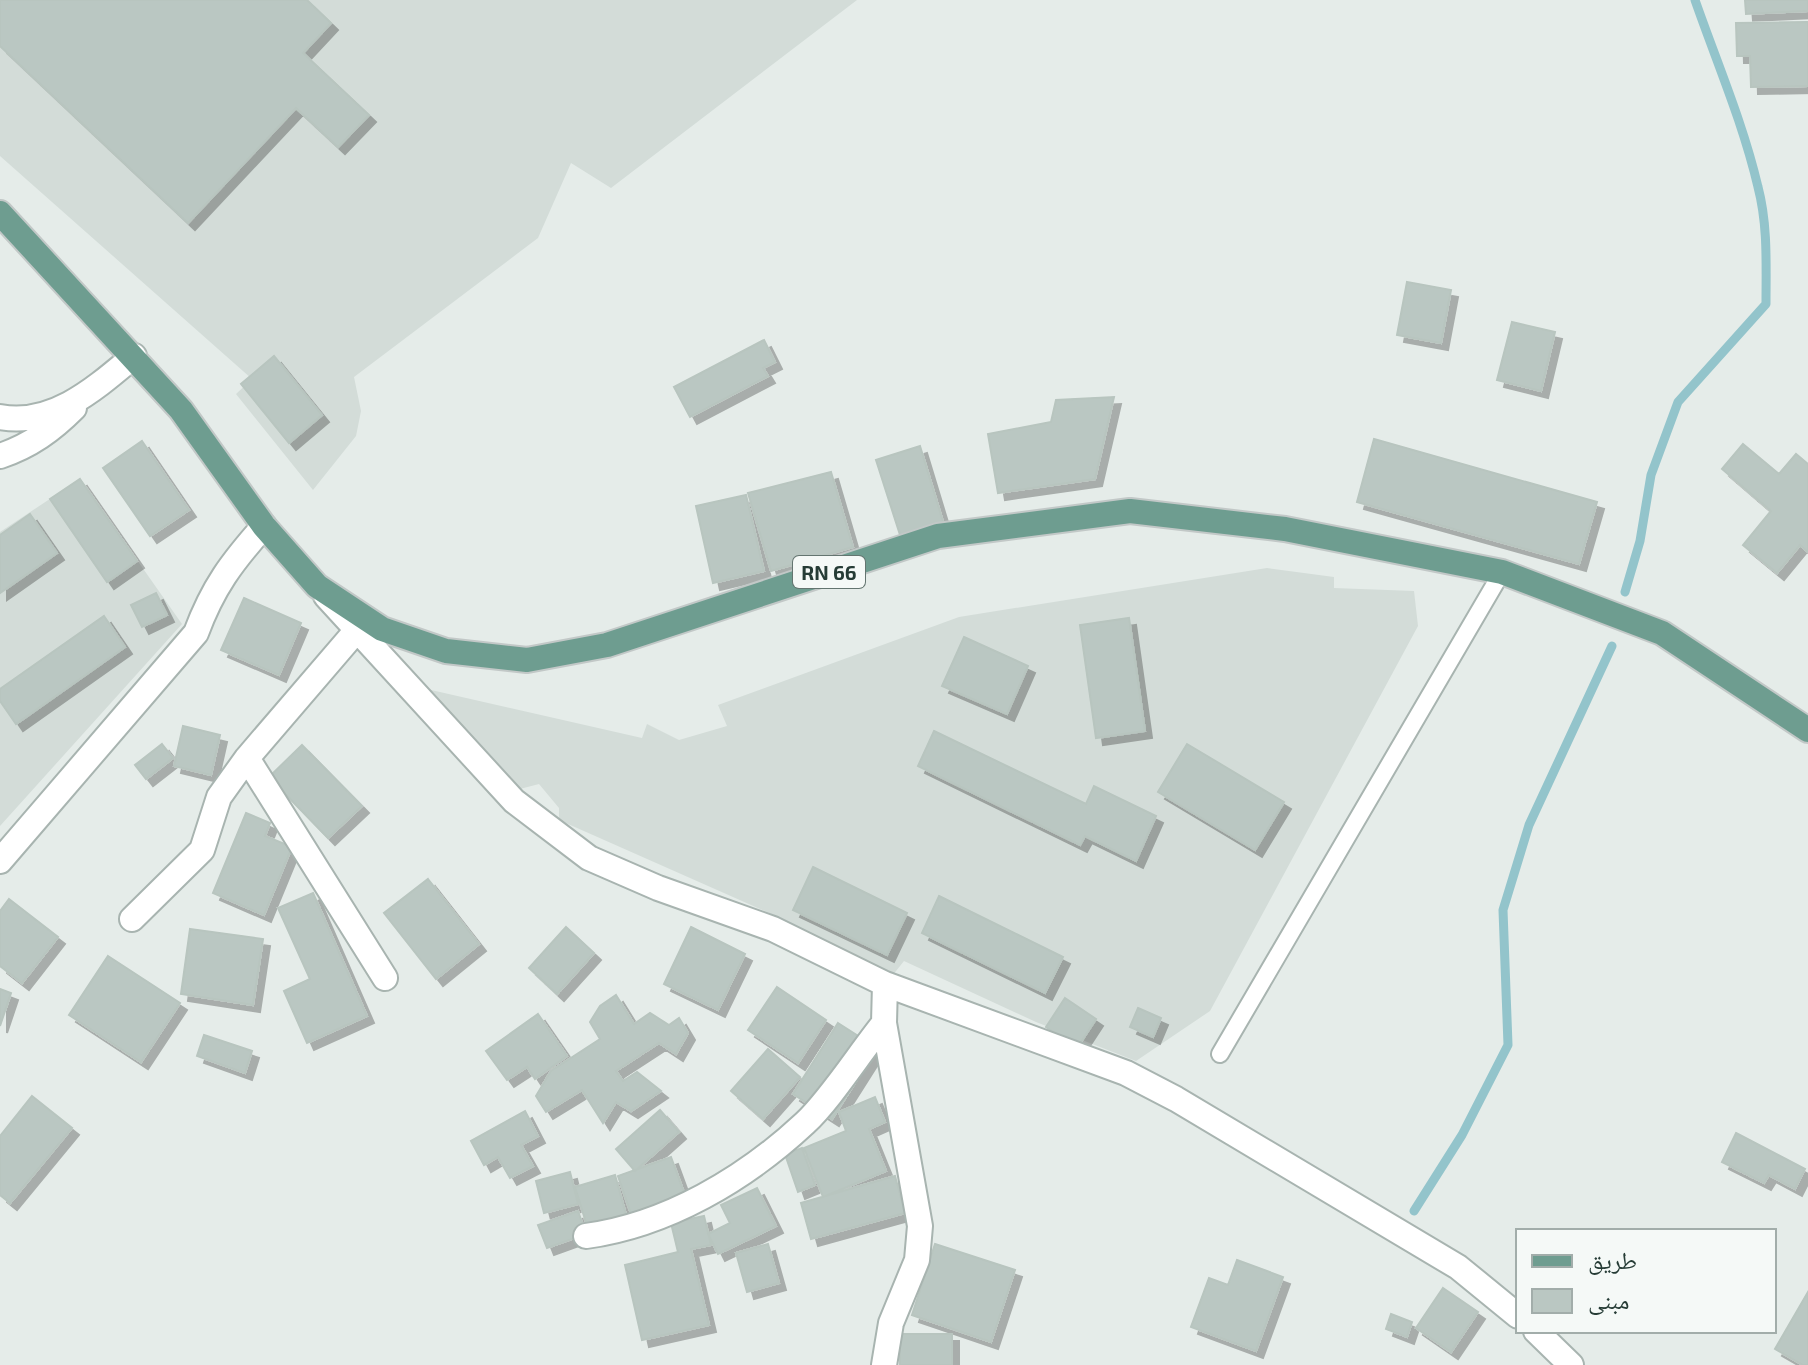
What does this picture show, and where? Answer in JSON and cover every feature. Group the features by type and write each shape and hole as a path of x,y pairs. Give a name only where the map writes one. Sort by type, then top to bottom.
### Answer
{"main road":[{"name":"RN 66","path":"0,213 134,356 190,422 264,526 317,586 382,629 433,647 527,660 607,645 938,536 1130,511 1285,529 1502,572 1662,633 1808,730"}],"street":[{"path":"0,456 20,450 50,432 84,398 134,356"},
{"path":"0,417 50,413 84,398"},
{"path":"0,861 196,633 225,570 264,526"},
{"path":"317,586 514,801 589,858 658,888 773,929 885,984 1126,1073 1176,1099 1458,1267 1516,1314"},
{"path":"132,919 202,850 219,797 247,758 356,631"},
{"path":"247,758 385,978"},
{"path":"884,1365 891,1323 917,1260 920,1226 884,1023 885,984"},
{"path":"586,1236 617,1232 693,1202 742,1173 807,1122 884,1023"},
{"path":"1538,1333 1571,1365"}],"lane":[{"path":"1220,1054 1502,572"}],"shaded area":[{"path":"0,0 857,0 611,188 571,163 538,238 354,377 361,411 356,436 313,490 236,394 252,379 0,156"},
{"path":"80,479 182,624 0,826 0,532"},
{"path":"1267,568 1334,577 1334,588 1414,591 1418,626 1210,1011 1136,1061 1036,1022 904,961 892,976 785,920 559,820 559,808 539,784 516,790 418,687 642,738 647,724 679,740 727,726 718,705 959,617"}],"building":[{"path":"0,0 307,0 331,23 303,53 369,115 338,147 296,108 188,223 0,46"},
{"path":"1745,0 1808,0 1808,11 1746,14"},
{"path":"1808,22 1808,86 1751,87 1750,56 1737,56 1736,23"},
{"path":"1407,282 1451,290 1441,343 1397,335"},
{"path":"1512,322 1555,332 1541,391 1497,380"},
{"path":"764,340 775,362 763,368 768,376 690,417 674,387"},
{"path":"274,356 322,415 289,443 241,384"},
{"path":"1114,397 1095,479 998,493 988,434 1051,422 1056,400"},
{"path":"1374,439 1597,502 1579,564 1357,502"},
{"path":"142,441 189,510 150,536 103,468"},
{"path":"1743,444 1779,474 1796,454 1808,464 1808,552 1800,545 1777,573 1743,545 1771,511 1722,469"},
{"path":"920,446 944,525 901,538 876,460"},
{"path":"831,472 853,547 771,571 748,493"},
{"path":"80,479 137,561 107,582 50,499"},
{"path":"746,495 764,571 713,583 696,506"},
{"path":"30,514 57,553 0,593 0,535"},
{"path":"156,593 167,615 142,627 131,605"},
{"path":"244,598 301,623 279,675 221,650"},
{"path":"104,616 125,647 16,724 0,701 0,689"},
{"path":"1129,618 1145,731 1096,738 1080,625"},
{"path":"964,637 1028,666 1007,714 942,686"},
{"path":"183,726 220,735 211,775 174,766"},
{"path":"934,731 1086,804 1094,786 1156,816 1136,861 1085,836 1080,845 918,766"},
{"path":"162,744 173,758 146,779 135,765"},
{"path":"1187,744 1284,802 1255,850 1158,792"},
{"path":"302,745 362,806 328,838 269,777"},
{"path":"246,813 270,823 265,836 292,847 264,915 213,893"},
{"path":"813,867 907,913 887,955 793,910"},
{"path":"428,879 479,944 436,979 384,913"},
{"path":"313,893 367,1016 307,1043 284,991 310,979 278,908"},
{"path":"939,896 1063,957 1045,993 922,933"},
{"path":"9,899 58,937 22,983 0,966 0,911"},
{"path":"566,927 594,953 557,994 529,968"},
{"path":"691,927 745,954 718,1010 664,984"},
{"path":"190,929 263,939 253,1005 181,994"},
{"path":"108,956 180,1003 141,1062 69,1015"},
{"path":"777,987 826,1020 798,1063 748,1030"},
{"path":"0,989 11,993 0,1026"},
{"path":"616,995 634,1024 650,1013 669,1025 679,1018 688,1033 676,1054 659,1043 616,1071 623,1081 637,1072 661,1091 631,1111 616,1102 603,1123 582,1090 546,1112 536,1096 551,1071 600,1039 590,1022 600,1006"},
{"path":"1065,998 1096,1019 1077,1048 1046,1027"},
{"path":"1138,1008 1161,1018 1153,1037 1130,1027"},
{"path":"538,1014 567,1056 535,1079 527,1067 507,1080 486,1051"},
{"path":"838,1023 877,1048 832,1119 793,1094"},
{"path":"204,1035 252,1051 245,1073 197,1056"},
{"path":"768,1049 800,1077 763,1119 731,1091"},
{"path":"32,1096 72,1128 10,1203 0,1195 0,1136"},
{"path":"875,1097 885,1122 869,1129 886,1171 823,1197 804,1148 846,1131 839,1112"},
{"path":"660,1110 679,1132 635,1171 616,1149"},
{"path":"525,1111 538,1136 521,1145 533,1166 510,1178 498,1157 484,1165 471,1141"},
{"path":"1736,1133 1805,1169 1795,1189 1769,1175 1764,1183 1722,1162"},
{"path":"802,1148 815,1185 798,1192 785,1154"},
{"path":"671,1157 686,1198 632,1217 618,1176"},
{"path":"570,1172 578,1204 544,1213 536,1181"},
{"path":"615,1175 627,1218 588,1229 575,1187"},
{"path":"895,1176 905,1213 811,1239 801,1203"},
{"path":"757,1188 776,1226 718,1254 708,1234 730,1223 721,1205"},
{"path":"578,1211 586,1234 547,1248 538,1225"},
{"path":"704,1216 711,1245 691,1249 709,1325 642,1340 625,1265 678,1252 671,1223"},
{"path":"768,1244 779,1283 747,1292 736,1253"},
{"path":"935,1244 1015,1270 991,1342 912,1315"},
{"path":"1237,1260 1283,1277 1256,1351 1191,1327 1209,1278 1228,1285"},
{"path":"1443,1288 1478,1312 1451,1352 1416,1328"},
{"path":"1808,1292 1808,1365 1803,1365 1775,1349"},
{"path":"1391,1314 1412,1322 1407,1337 1386,1329"},
{"path":"900,1334 952,1334 952,1365 900,1365"}],"waterway":[{"path":"1625,592 1640,541 1651,475 1678,402 1766,304 1765,230 1758,187 1737,116 1695,0"},
{"path":"1414,1211 1462,1135 1508,1045 1503,910 1529,825 1612,646"}]}
